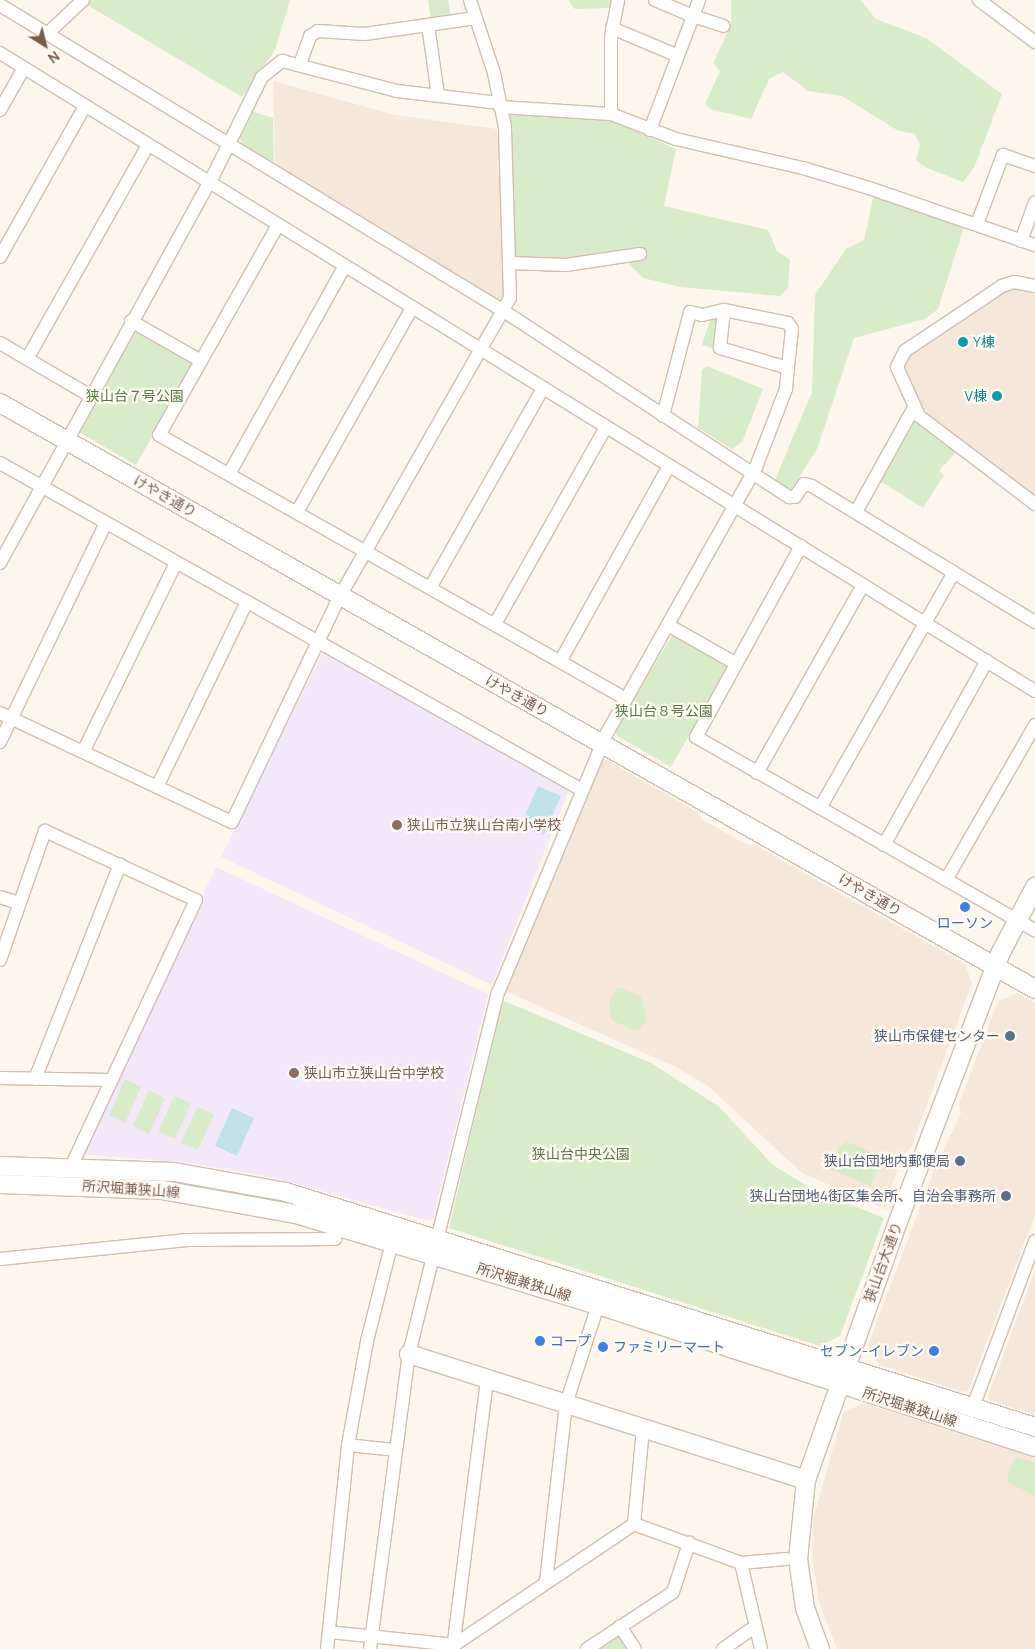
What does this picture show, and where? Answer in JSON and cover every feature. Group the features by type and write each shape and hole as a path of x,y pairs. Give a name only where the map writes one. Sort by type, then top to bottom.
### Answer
{"street":[{"path":"48,34 84,0"},
{"path":"4,715 232,822 340,596 511,291 500,105 470,0"},
{"path":"611,114 612,28 618,0"},
{"path":"655,0 723,26"},
{"path":"650,130 676,55 699,0"},
{"path":"979,0 1035,42"},
{"path":"0,5 229,146 502,310 791,498 806,484 856,512 1035,622"},
{"path":"300,64 310,36 318,31 365,34 476,18"},
{"path":"428,25 438,95"},
{"path":"612,28 676,55"},
{"path":"0,54 1035,691"},
{"path":"0,563 39,486 89,395 210,183 262,78 282,61 300,64 397,91 438,95 500,105 611,114 650,130 803,168 977,224 1035,245"},
{"path":"0,110 24,68"},
{"path":"0,257 4,240 85,106"},
{"path":"27,359 148,145"},
{"path":"977,224 1003,155 1035,166"},
{"path":"1021,241 1035,202"},
{"path":"278,225 159,435 561,660 626,699"},
{"path":"509,264 566,265 640,254"},
{"path":"228,474 344,266"},
{"path":"1035,286 1014,282 1002,286 900,356 898,367 913,408 1035,504"},
{"path":"297,512 412,308"},
{"path":"371,1643 409,1354 498,993 602,744 753,473 786,389 792,328 788,323 724,310 690,312 663,416"},
{"path":"724,310 720,348 788,368"},
{"path":"131,321 201,361"},
{"path":"0,343 89,395"},
{"path":"430,588 542,388"},
{"name":"けやき通り","path":"0,402 1035,989"},
{"path":"856,512 913,408"},
{"path":"494,624 606,427"},
{"path":"0,463 582,790"},
{"path":"561,660 669,466"},
{"path":"0,742 4,715 106,523"},
{"path":"801,546 696,737 1035,930"},
{"path":"83,752 176,563"},
{"path":"820,808 954,572"},
{"path":"757,773 863,585"},
{"path":"157,787 247,602"},
{"path":"668,625 735,664"},
{"path":"884,844 987,661"},
{"path":"946,880 1035,724"},
{"path":"0,960 45,832 120,864 196,900 110,1080 72,1167"},
{"path":"35,1079 120,864"},
{"name":"狭山台大通り","path":"820,1649 805,1608 798,1559 806,1480 838,1384 995,967 1035,887"},
{"path":"0,896 19,903"},
{"path":"0,1078 110,1080"},
{"name":"所沢堀兼狭山線","path":"0,1166 72,1167 232,1181 337,1205 1035,1427"},
{"name":"所沢堀兼狭山線","path":"0,1184 170,1191 262,1206 339,1225 598,1305 1035,1447"},
{"path":"0,1259 187,1240 335,1239 339,1225"},
{"path":"973,1407 1035,1240"},
{"path":"327,1649 348,1445 367,1341 392,1242"},
{"path":"546,1582 566,1404 598,1305"},
{"path":"409,1354 806,1480"},
{"path":"454,1647 487,1379"},
{"path":"634,1524 643,1429"},
{"path":"348,1445 395,1450"},
{"path":"330,1632 371,1643 454,1647 546,1582 634,1524"},
{"path":"634,1524 741,1563 786,1559"},
{"path":"587,1649 673,1592 689,1543"},
{"path":"741,1563 753,1628 761,1649"},
{"path":"620,1626 635,1649"},
{"path":"722,1649 753,1628"}],"shaded area":[{"path":"273,81 395,115 497,129 506,285 502,299 497,301 275,165"},
{"path":"1013,287 1035,292 1035,496 927,414 915,398 902,366 906,357"},
{"name":"狭山市立狭山台南小学校","path":"324,651 569,789 492,985 221,857"},
{"path":"605,759 697,812 703,820 746,844 755,845 965,964 972,983 911,1148 903,1155 886,1201 887,1210 802,1173 709,1087 676,1067 505,991 598,763"},
{"name":"狭山市立狭山台中学校","path":"216,867 488,994 433,1219 428,1221 272,1177 184,1162 84,1155 81,1151"},
{"path":"1018,993 1035,1003 1035,1215 968,1391 964,1392 879,1365 868,1345 936,1165 961,1113 959,1104 998,1001"},
{"path":"1035,1270 1035,1415 989,1400 988,1396"},
{"path":"863,1403 1035,1458 1035,1649 837,1649 819,1602 812,1556 813,1520 843,1413"}],"green space":[{"path":"88,0 290,0 275,50 242,97 84,3"},
{"path":"428,0 448,0 451,18 431,21"},
{"path":"568,0 611,0 610,8 575,9"},
{"path":"731,0 860,0 876,19 926,38 1002,94 974,168 963,182 927,168 916,160 920,144 915,134 897,130 842,96 808,91 783,72 769,79 751,119 710,109 705,104 720,71 713,63 731,25"},
{"path":"248,110 273,118 274,164 243,145 239,137"},
{"path":"509,112 613,121 676,149 664,206 768,230 777,251 790,260 788,289 780,296 680,287 643,278 618,253 566,260 515,258"},
{"path":"874,194 965,224 938,309 925,319 854,338 818,447 792,489 787,490 775,480 812,392 815,295 846,249 864,240"},
{"path":"711,317 720,317 717,350 702,345"},
{"name":"狭山台７号公園","path":"137,330 193,365 136,465 79,432 131,331"},
{"path":"707,366 763,389 742,442 732,449 698,428 702,370"},
{"path":"916,419 957,451 939,471 944,475 923,508 878,480"},
{"name":"狭山台８号公園","path":"674,633 726,663 727,669 671,767 617,736 615,728"},
{"path":"621,988 641,996 646,1019 642,1027 634,1030 611,1020 609,1003 616,989"},
{"name":"狭山台中央公園","path":"502,1000 651,1063 718,1106 773,1165 812,1189 884,1218 840,1336 820,1346 449,1228"},
{"path":"125,1079 141,1087 125,1123 109,1115"},
{"path":"149,1090 165,1098 149,1134 133,1126"},
{"path":"174,1096 191,1103 175,1139 158,1132"},
{"path":"197,1107 214,1114 198,1150 181,1143"},
{"path":"847,1142 876,1154 881,1162 871,1186 830,1169 839,1147"},
{"path":"1015,1457 1035,1463 1035,1496 1006,1481"},
{"path":"614,1636 622,1637 631,1649 595,1649"}],"water":[{"path":"538,786 561,796 544,835 521,824"},
{"path":"232,1108 254,1118 237,1156 215,1146"}],"place":[{"name":"Y棟","path":"963,342"},
{"name":"V棟","path":"997,396"},
{"name":"狭山市立狭山台南小学校","path":"397,825"},
{"name":"ローソン","path":"965,907"},
{"name":"狭山市保健センター","path":"1010,1036"},
{"name":"狭山市立狭山台中学校","path":"294,1073"},
{"name":"狭山台団地内郵便局","path":"960,1161"},
{"name":"狭山台団地4街区集会所、自治会事務所","path":"1006,1196"},
{"name":"コープ","path":"540,1341"},
{"name":"ファミリーマート","path":"603,1347"},
{"name":"セブン-イレブン","path":"934,1351"}]}
